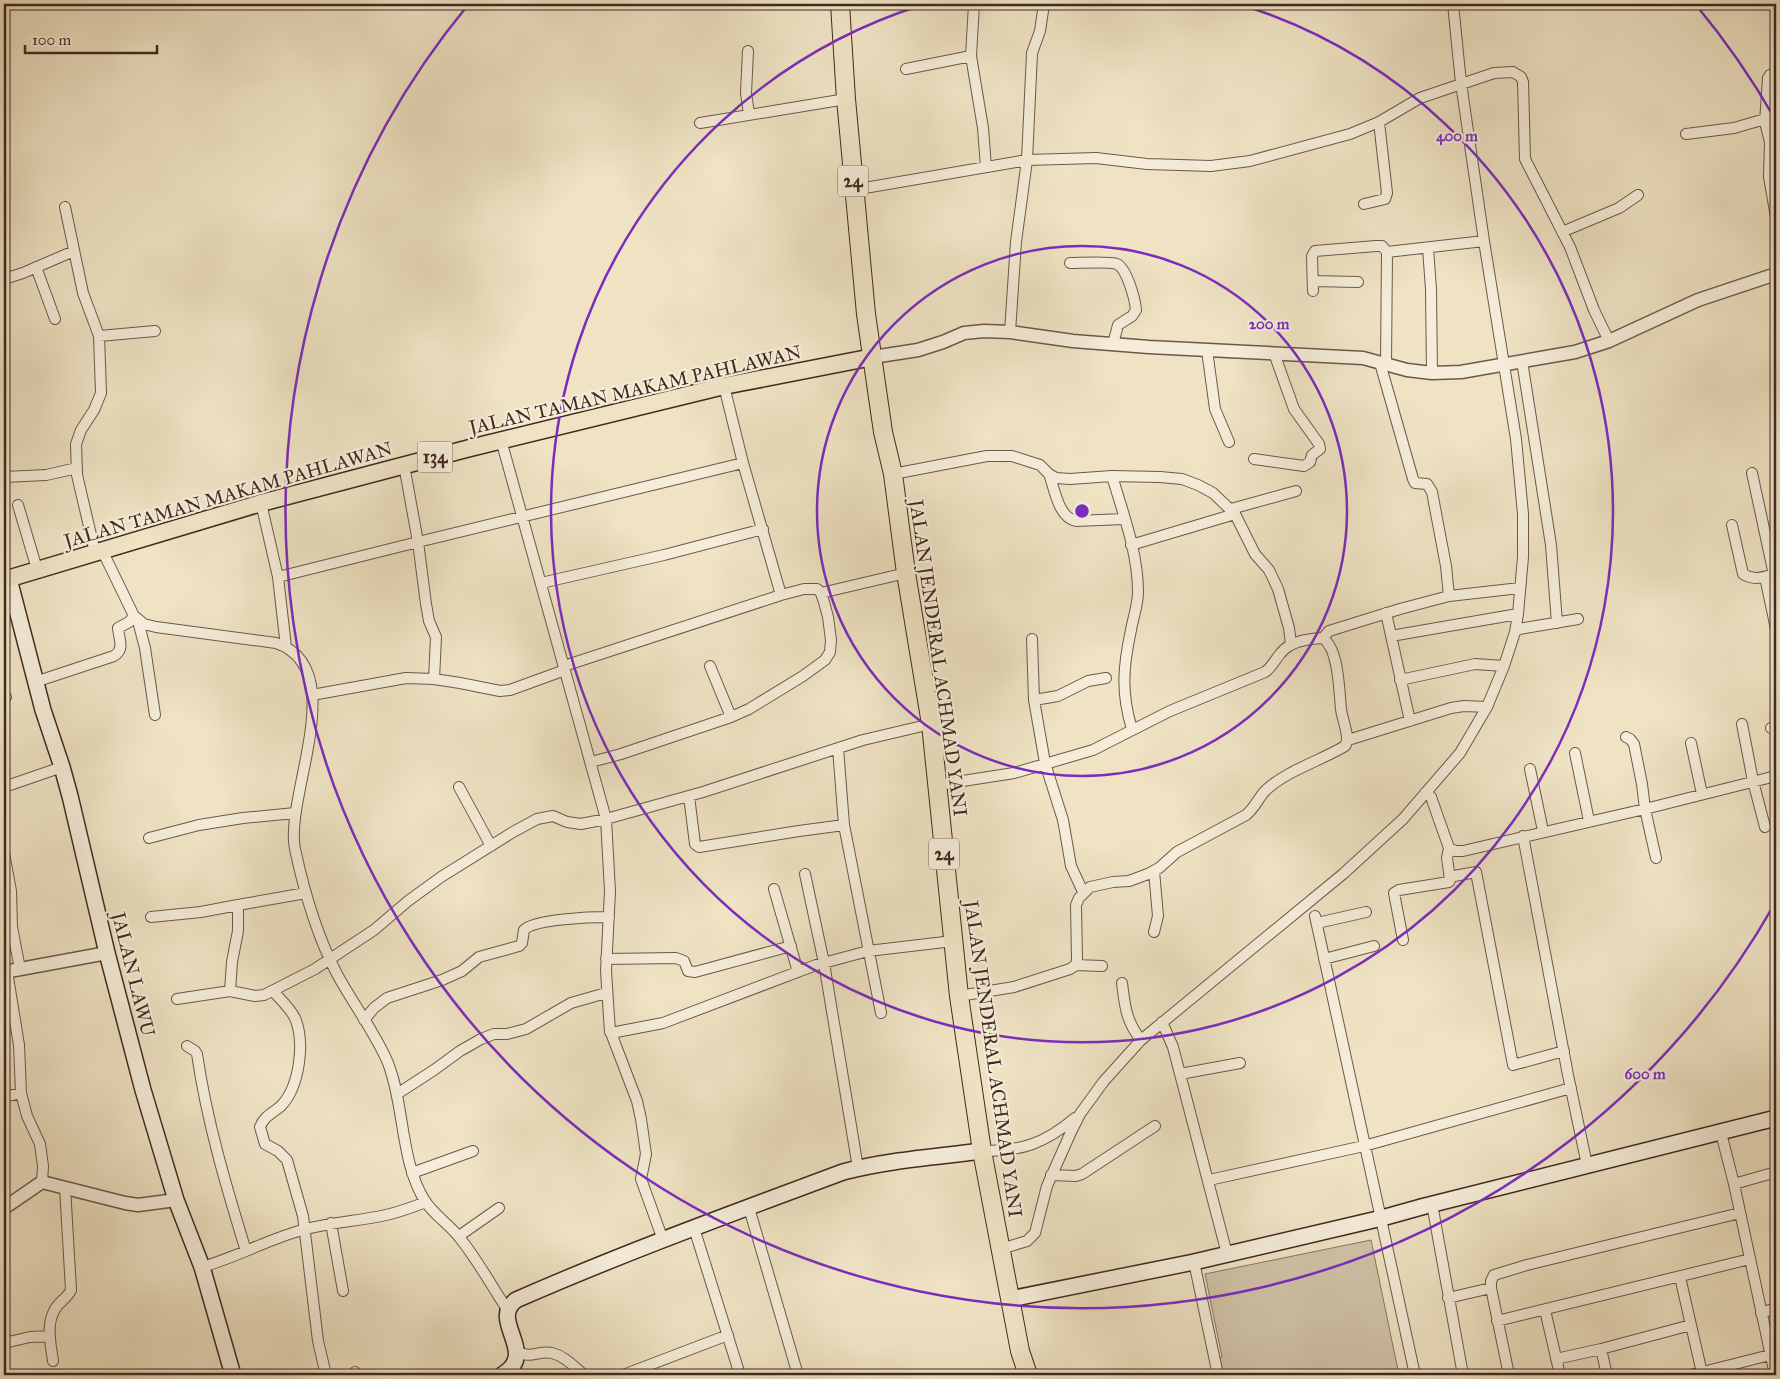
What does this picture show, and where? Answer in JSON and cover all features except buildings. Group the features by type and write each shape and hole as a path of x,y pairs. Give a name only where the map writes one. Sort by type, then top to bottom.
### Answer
{"highway":[{"name":"24","path":"840,4 853,190 866,314 873,357"},
{"name":"JALAN JENDERAL ACHMAD YANI","path":"873,357 883,432 893,474 906,573 931,724 959,996 982,1151 1020,1351 1028,1375"},
{"name":"JALAN JENDERAL ACHMAD YANI","path":"1018,1375 1020,1351"}],"main road":[{"name":"JALAN TAMAN MAKAM PAHLAWAN","path":"6,579 261,503 501,440 724,386 873,357"},
{"name":"JALAN LAWU","path":"6,579 35,682 62,767 143,1090 176,1200 202,1267 233,1375"},
{"path":"1010,1298 1194,1262 1382,1218 1776,1118"},
{"path":"502,1375 510,1371 515,1365 517,1351 507,1317 507,1309 516,1300 567,1277 858,1168 982,1151"}],"street":[{"path":"974,4 970,56 983,128 986,167"},
{"path":"1010,332 1016,242 1027,160 1032,53 1040,31 1044,4"},
{"path":"1001,1249 1027,1241 1037,1230 1051,1175 1080,1114 1104,1082 1141,1040 1343,874 1403,819 1460,753 1488,707 1504,666 1515,632 1518,614 1523,557 1524,514 1516,438 1461,83 1453,4"},
{"path":"748,50 746,93 748,114"},
{"path":"906,69 970,56"},
{"path":"853,190 1027,160 1096,158 1147,164 1218,165 1250,161 1350,134 1379,122 1420,98 1461,83 1494,73 1509,71 1521,76 1523,82 1525,159 1570,247 1594,310 1609,342"},
{"path":"1776,72 1768,78 1765,119 1770,142 1769,177 1776,217"},
{"path":"700,123 846,99"},
{"path":"1686,134 1734,128 1765,119"},
{"path":"1364,204 1384,199 1387,193 1379,122"},
{"path":"1562,232 1619,208 1638,195"},
{"path":"65,207 83,293 99,336 101,393 94,410 77,438 79,484 99,551 136,618 144,648 155,715"},
{"path":"1387,252 1484,241"},
{"path":"1358,282 1313,286 1312,256 1315,251 1382,246 1387,252 1383,363 1413,479 1415,483 1427,484 1432,492 1446,566 1449,596"},
{"path":"1428,248 1432,296 1432,373"},
{"path":"4,279 74,251"},
{"path":"1070,263 1114,263 1122,268 1129,282 1136,310 1132,316 1118,325 1113,344"},
{"path":"36,267 55,319"},
{"path":"873,357 918,350 964,333 984,331 1010,332 1073,341 1113,344 1363,358 1407,370 1432,373 1461,372 1575,352 1609,342 1698,300 1776,274"},
{"path":"99,336 155,331"},
{"path":"1207,350 1215,409 1229,442"},
{"path":"1254,459 1304,466 1310,462 1312,455 1320,449 1319,444 1294,409 1274,354"},
{"path":"1522,361 1551,545 1557,623"},
{"path":"724,386 743,463 781,595"},
{"path":"501,440 606,819 609,879 606,993 609,1029 639,1110 646,1154 641,1178 663,1240"},
{"path":"893,474 987,456 1012,456 1040,465 1056,478 1112,476 1182,479 1213,493 1233,511 1255,554 1269,570 1278,589 1292,644"},
{"path":"278,577 743,463"},
{"path":"404,466 418,542 429,621 436,637 434,679"},
{"path":"4,477 46,475 77,468"},
{"path":"1752,473 1772,575 1776,629"},
{"path":"1049,474 1063,512 1070,520 1124,519"},
{"path":"1112,476 1137,574 1138,594 1124,668 1126,709 1132,729"},
{"path":"1131,546 1296,491"},
{"path":"261,503 278,577 286,647"},
{"path":"18,505 37,569"},
{"path":"1732,526 1743,574 1749,578 1772,575"},
{"path":"541,583 664,555 763,529"},
{"path":"821,593 906,573"},
{"path":"312,695 406,678 434,679 500,691 510,690 564,668 781,595 812,588 821,593 828,617 831,647 828,657 803,676 749,709 731,717 591,762"},
{"path":"937,785 1014,774 1045,763 1093,750 1170,711 1265,672 1284,649 1292,644 1323,638 1329,631 1449,596 1520,588"},
{"path":"1386,613 1410,721"},
{"path":"1391,636 1518,614"},
{"path":"136,618 156,627 276,643 286,647 305,666 312,695 310,732 295,813 294,847 313,918 330,959 388,1063 397,1094 412,1173 426,1202 459,1236 507,1309"},
{"path":"35,682 106,659 119,652 118,628 136,618"},
{"path":"1515,632 1519,629 1578,619"},
{"path":"1076,965 1076,905 1084,892 1090,887 1129,881 1154,871 1177,852 1246,815 1254,808 1266,790 1291,774 1347,744 1348,740 1341,710 1339,683 1328,642 1323,638"},
{"path":"1032,639 1034,700 1045,763 1063,820 1070,860 1084,892"},
{"path":"1400,680 1475,664 1504,666"},
{"path":"710,666 731,717"},
{"path":"1034,700 1058,696 1088,681 1106,678"},
{"path":"1348,740 1451,708 1464,706 1488,707"},
{"path":"178,999 230,991 255,996 273,991 330,959 374,930 408,901 435,882 513,832 545,816 553,816 567,822 581,824 606,819 762,774 886,733 931,724"},
{"path":"1742,724 1753,781 1765,827"},
{"path":"1626,738 1630,739 1634,744 1645,809 1656,858"},
{"path":"1691,743 1702,794"},
{"path":"838,748 844,825 881,1013"},
{"path":"1575,753 1590,822"},
{"path":"4,787 62,767"},
{"path":"1530,769 1543,832"},
{"path":"1449,848 1455,851 1463,851 1645,809 1776,776"},
{"path":"459,787 491,846"},
{"path":"1403,940 1394,893 1399,890 1449,882 1450,880 1447,858 1449,848 1431,797 1426,793"},
{"path":"689,796 695,844 699,847 844,825"},
{"path":"149,838 199,825 295,813"},
{"path":"1523,836 1587,1165"},
{"path":"4,854 11,891 12,927 20,969"},
{"path":"1154,871 1158,916 1154,932"},
{"path":"1454,876 1476,872 1514,1065 1564,1051"},
{"path":"805,874 824,963 858,1168"},
{"path":"774,889 798,972"},
{"path":"151,917 201,912 306,893"},
{"path":"230,991 232,962 238,931 238,905"},
{"path":"1366,912 1316,919 1337,1025 1358,1109 1364,1146 1382,1218 1415,1375"},
{"path":"364,1020 374,1008 387,998 442,980 462,971 479,957 519,946 522,943 524,930 532,924 576,918 609,917"},
{"path":"611,1033 663,1023 798,972 868,951 953,941"},
{"path":"606,959 676,958 684,961 688,971 695,972 791,946"},
{"path":"1324,959 1374,946"},
{"path":"42,1182 43,1166 40,1144 27,1116 21,1093 19,1045 6,972 107,952"},
{"path":"959,996 1014,986 1070,969 1076,965 1102,966"},
{"path":"1122,983 1126,1012 1132,1028 1141,1040"},
{"path":"273,991 294,1017 300,1046 299,1063 296,1079 290,1093 281,1106 268,1115 260,1127 265,1144 278,1151 287,1160 306,1229 318,1341 326,1375"},
{"path":"397,1094 434,1070 460,1050 481,1039 494,1034 507,1034 526,1029 571,1003 606,993"},
{"path":"1162,1022 1180,1074 1228,1254"},
{"path":"186,1046 197,1054 208,1117 222,1173 246,1251"},
{"path":"1180,1074 1240,1064"},
{"path":"1209,1180 1364,1146 1571,1088"},
{"path":"4,1096 21,1093"},
{"path":"982,1151 1008,1151 1032,1145 1063,1128 1080,1114"},
{"path":"1051,1175 1076,1176 1082,1174 1155,1126"},
{"path":"1720,1133 1734,1184 1770,1355 1776,1375"},
{"path":"412,1173 473,1151"},
{"path":"1734,1184 1776,1172"},
{"path":"4,1208 42,1182 138,1205 176,1200"},
{"path":"53,1362 50,1336 51,1320 54,1310 69,1294 65,1187"},
{"path":"202,1267 225,1260 271,1240 306,1229 331,1223 386,1215 426,1202"},
{"path":"1432,1204 1463,1375"},
{"path":"459,1236 498,1208"},
{"path":"750,1208 798,1375"},
{"path":"1509,1375 1491,1288 1491,1281 1494,1275 1527,1265 1740,1213"},
{"path":"331,1223 343,1291"},
{"path":"694,1228 740,1375"},
{"path":"1498,1321 1750,1259"},
{"path":"1194,1262 1218,1375"},
{"path":"1680,1277 1702,1372"},
{"path":"1448,1298 1491,1288"},
{"path":"1761,1313 1776,1308"},
{"path":"1545,1310 1560,1375"},
{"path":"1556,1360 1691,1325"},
{"path":"623,1375 728,1335"},
{"path":"4,1343 30,1337 50,1336"},
{"path":"1601,1349 1607,1375"},
{"path":"517,1351 524,1356 550,1352 565,1359 584,1375"},
{"path":"1691,1375 1770,1355"}],"shaded area":[{"path":"1371,1240 1399,1375 1215,1375 1212,1360 1222,1357 1205,1274"}]}
